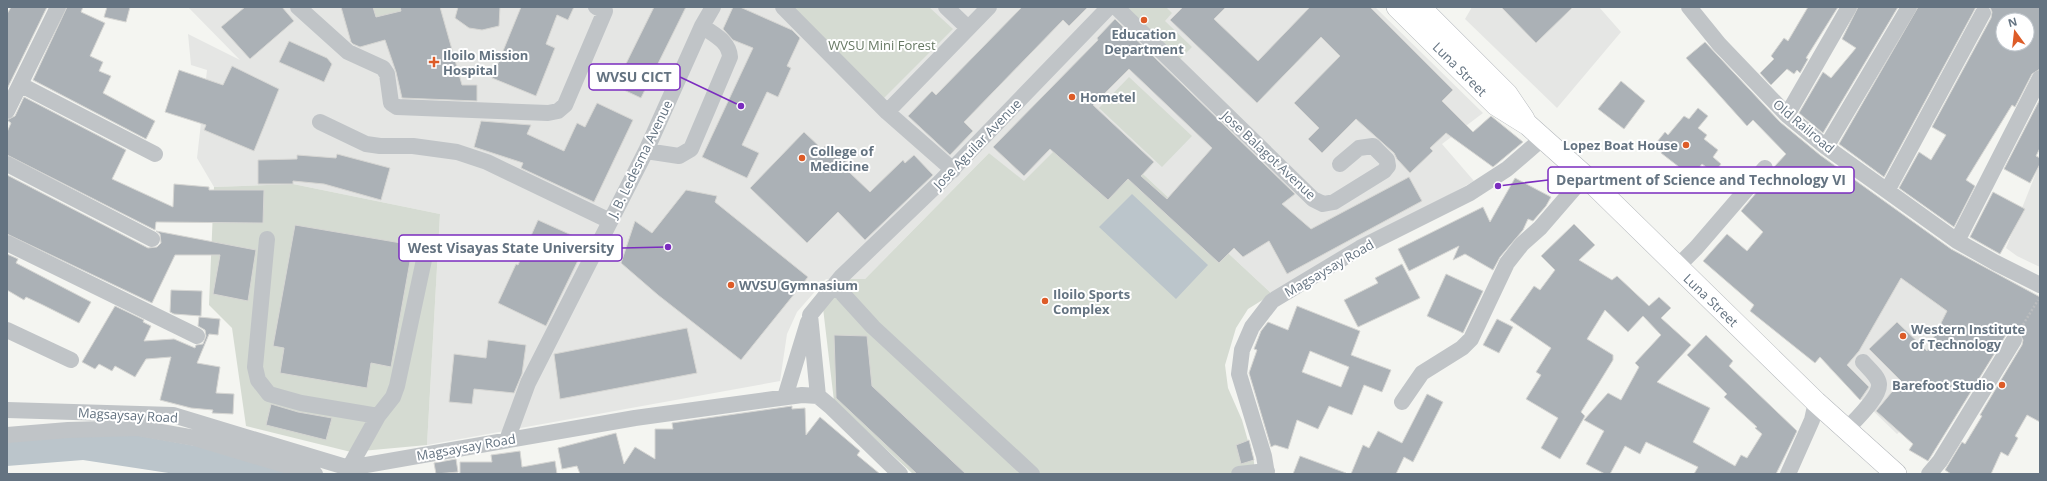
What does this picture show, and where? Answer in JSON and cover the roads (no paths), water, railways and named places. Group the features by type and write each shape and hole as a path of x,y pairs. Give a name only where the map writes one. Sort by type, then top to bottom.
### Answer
{"main road":[{"name":"Luna Street","path":"1397,7 1496,105 1535,131 1585,176 1676,267 1816,402 1896,474"},
{"name":"Luna Street","path":"1420,7 1507,94 1535,131"}],"street":[{"path":"7,111 58,7"},
{"path":"298,7 348,52 383,68 387,74 391,103 397,107 548,113 558,111 565,105 600,9"},
{"name":"J. B. Ledesma Avenue","path":"507,440 528,383 646,151 702,26 713,7"},
{"path":"783,7 887,112 953,170"},
{"path":"946,7 968,28"},
{"path":"887,112 989,7"},
{"name":"Jose Aguilar Avenue","path":"810,315 836,282 953,170 1109,7"},
{"name":"Jose Balagot Avenue","path":"1116,7 1313,199 1323,204 1334,202 1384,172 1388,166 1387,160 1373,146 1359,148 1340,164"},
{"name":"Old Railroad","path":"1689,7 1719,44 1787,115 1826,147 1957,241 2040,285"},
{"path":"1787,115 1849,7"},
{"path":"1826,147 1909,7"},
{"path":"1887,191 1983,13"},
{"path":"646,151 679,156 691,150 730,57 730,50 726,43 702,26"},
{"path":"1957,241 2040,78"},
{"path":"21,85 155,154"},
{"path":"320,122 366,144 380,146 413,146 457,152 487,162 610,221"},
{"name":"Magsaysay Road","path":"1267,473 1239,374 1242,350 1252,327 1272,301 1360,248 1470,193 1507,169 1535,131"},
{"path":"7,164 152,239"},
{"path":"1676,267 1696,248 1765,168"},
{"path":"1402,402 1422,373 1462,348 1471,339 1507,263 1522,244 1540,228 1585,176"},
{"path":"268,239 255,367 258,380 269,394 289,400 378,416"},
{"path":"7,244 197,336"},
{"path":"351,471 378,416 393,397 398,386 425,255"},
{"path":"836,282 841,292 873,327 1032,474"},
{"path":"810,315 818,396 900,474"},
{"path":"785,397 810,315"},
{"path":"7,330 71,360"},
{"path":"1929,474 1940,461 2014,340"},
{"path":"1846,430 1869,404 1878,391 1879,384 1877,378 1863,362"},
{"name":"Magsaysay Road","path":"7,410 173,415 351,471 507,440 635,418 785,397 802,395 818,396"},
{"path":"1788,474 1812,420 1816,402"},
{"path":"7,435 68,430 138,428 195,438 315,474"},
{"path":"1239,474 1267,473"}],"place":[{"name":"Education Department","path":"1144,20"},
{"name":"Iloilo Mission Hospital","path":"434,62"},
{"name":"Hometel","path":"1072,97"},
{"name":"WVSU CICT","path":"741,106"},
{"name":"Lopez Boat House","path":"1686,145"},
{"name":"College of Medicine","path":"802,158"},
{"name":"Department of Science and Technology VI","path":"1498,186"},
{"name":"West Visayas State University","path":"668,247"},
{"name":"WVSU Gymnasium","path":"731,285"},
{"name":"Iloilo Sports Complex","path":"1045,301"},
{"name":"Western Institute of Technology","path":"1903,336"},
{"name":"Barefoot Studio","path":"2002,385"}],"park label":[{"name":"WVSU Mini Forest","path":"882,45"}]}
